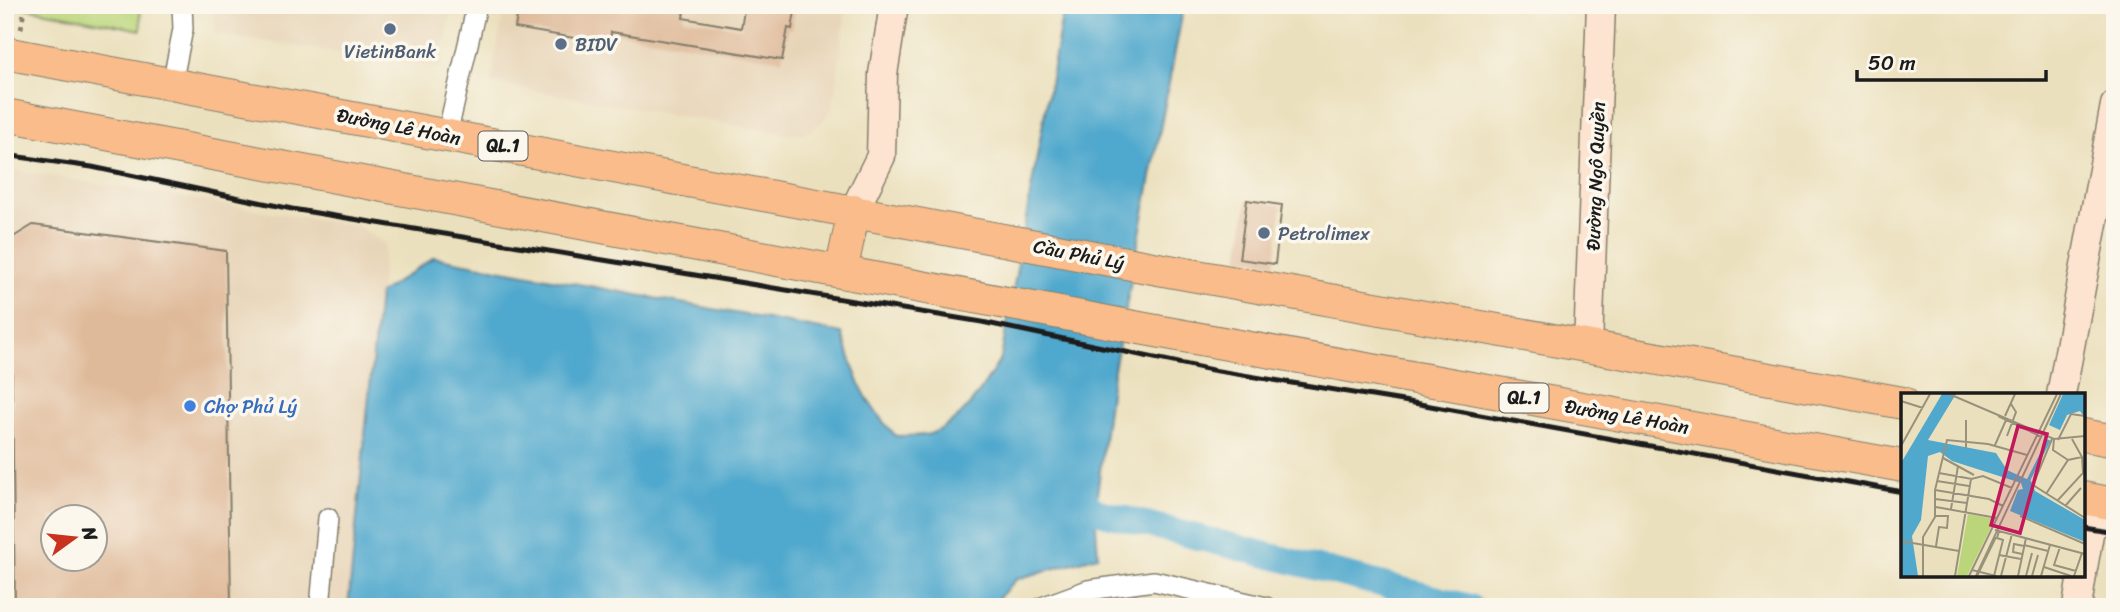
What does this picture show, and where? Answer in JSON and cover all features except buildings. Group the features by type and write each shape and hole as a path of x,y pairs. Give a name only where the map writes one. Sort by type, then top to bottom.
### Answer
{"main road":[{"name":"Đường Lê Hoàn","path":"5,53 1000,239"},
{"name":"QL.1","path":"5,115 841,272"},
{"path":"841,272 854,211"},
{"name":"Cầu Phủ Lý","path":"1000,239 1588,346"},
{"name":"Đường Lê Hoàn","path":"841,272 1901,466"},
{"name":"QL.1","path":"1588,346 1901,403"},
{"path":"2085,435 2115,441"},
{"path":"2085,498 2115,503"}],"street":[{"path":"172,84 183,29 181,5"},
{"path":"447,135 477,5"},
{"path":"854,211 881,156 883,74 894,5"},
{"name":"Đường Ngô Quyền","path":"1588,346 1601,5"},
{"path":"2061,393 2115,105"},
{"path":"2085,557 2090,528 2115,510"},
{"path":"320,607 328,518"},
{"path":"2077,607 2082,577"},
{"path":"1042,607 1088,590 1154,581 1266,607"}],"shaded area":[{"path":"213,5 452,5 440,68 215,34"},
{"path":"504,5 847,5 833,108 821,123 809,132 790,135 491,83"},
{"name":"Chợ Phủ Lý","path":"7,169 358,226 385,244 348,607 15,607"}],"green space":[{"path":"10,5 140,5 141,30"}],"water":[{"path":"1064,5 1184,5 1111,385 1095,511 1098,556 1017,579 990,607 348,607 379,294 434,257 842,333 862,389 876,412 896,436 930,434 953,421 972,402 1001,358"}],"waterway":[{"path":"1070,488 1095,511 1470,607"}],"railway":[{"path":"5,155 92,167 292,209 982,322 1212,370 1403,401 1901,492"},
{"path":"2085,527 2115,532"}],"place":[{"name":"VietinBank","path":"390,29"},
{"name":"BIDV","path":"561,44"},
{"name":"Petrolimex","path":"1264,233"},
{"name":"Chợ Phủ Lý","path":"190,406"}]}
